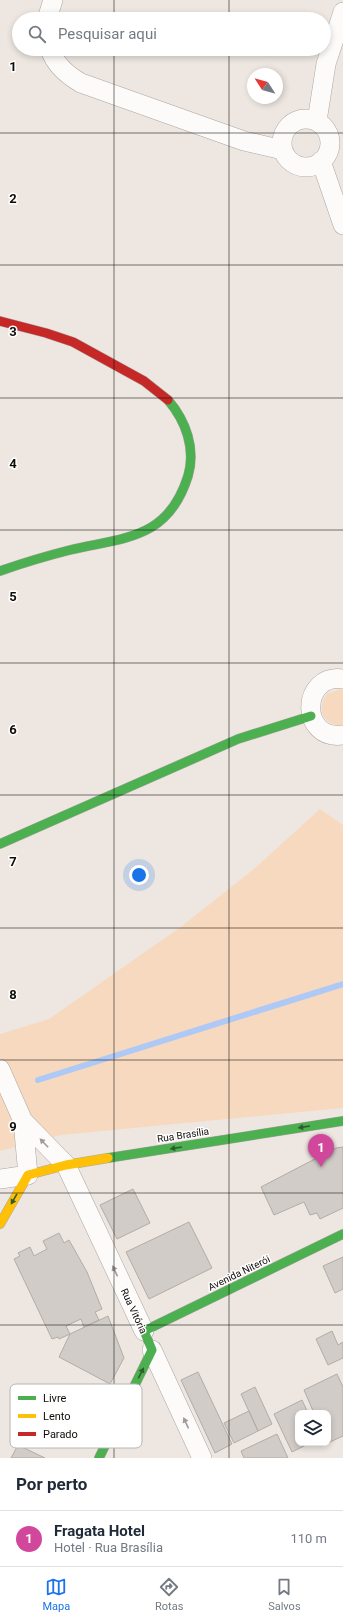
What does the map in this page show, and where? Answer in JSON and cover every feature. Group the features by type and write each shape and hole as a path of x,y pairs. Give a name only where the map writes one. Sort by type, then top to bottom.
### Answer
{"street":[{"path":"49,12 53,0"},
{"path":"331,49 343,12"},
{"path":"53,56 63,71 81,84 244,141 283,150"},
{"path":"317,121 329,56"},
{"path":"308,119 317,121 324,127 329,135 330,145 327,154 321,161 313,166 299,166 287,158 283,150 282,141 284,132 290,124 298,120 308,119"},
{"path":"321,161 343,225"},
{"path":"0,321 72,342 147,382 159,390 170,401 182,419 189,440 190,455 189,469 179,500 169,512 144,532 130,538 70,550 0,571"},
{"path":"343,679 330,680 320,685 313,694 310,705 311,716 316,726 325,733 336,736 343,735"},
{"path":"0,844 238,739 311,716"},
{"path":"0,1069 23,1121 28,1175 0,1224"},
{"name":"Rua Vitória","path":"23,1121 66,1165 202,1458"},
{"name":"Rua Brasília","path":"28,1175 66,1165 343,1121"},
{"path":"0,1178 28,1175"},
{"name":"Avenida Niterói","path":"144,1331 343,1234"},
{"path":"135,1384 152,1350"},
{"path":"98,1458 103,1448"}],"shaded area":[{"path":"340,689 343,690 343,725 336,725 326,720 323,716 322,705 327,694"},
{"path":"320,809 343,825 343,1108 61,1135 0,1151 0,1034 49,1019 182,926 255,868"}],"building":[{"path":"343,1147 343,1208 320,1219 317,1213 310,1215 304,1202 274,1215 261,1187 336,1148"},
{"path":"133,1189 150,1223 117,1239 100,1205"},
{"path":"189,1222 212,1268 149,1299 126,1252"},
{"path":"59,1233 64,1243 69,1240 87,1272 102,1309 95,1312 99,1320 84,1327 81,1319 66,1326 70,1334 59,1339 58,1337 52,1339 14,1259 20,1256 18,1253 30,1247 34,1256 47,1249 43,1241"},
{"path":"343,1257 343,1289 335,1293 323,1266"},
{"path":"108,1316 124,1358 110,1384 59,1357 70,1334"},
{"path":"332,1331 338,1345 343,1342 343,1358 328,1365 316,1339"},
{"path":"198,1372 232,1444 215,1453 181,1380"},
{"path":"337,1374 343,1387 343,1436 331,1442 331,1410 313,1410 304,1390"},
{"path":"255,1387 272,1424 258,1431 241,1394"},
{"path":"302,1400 307,1410 295,1410 295,1446 304,1446 292,1452 274,1414"},
{"path":"249,1411 258,1431 234,1443 224,1423"},
{"path":"277,1434 288,1458 244,1458 241,1451"},
{"path":"16,1448 24,1448 45,1458 11,1458"}],"waterway":[{"path":"38,1080 343,984"}],"traffic: fast":[{"path":"0,571 61,552 126,538 142,532 156,524 169,513 179,497 188,476 191,456 188,436 184,426 180,417 168,400"},
{"path":"0,844 238,739 311,716"},
{"path":"108,1158 343,1121"},
{"path":"135,1384 152,1350 144,1331 343,1234"},
{"path":"99,1458 104,1448"}],"traffic: slow":[{"path":"0,1224 28,1175 66,1165 108,1158"}],"traffic: jam":[{"path":"0,321 73,342 144,381 168,400"}],"place":[{"name":"Fragata Hotel","path":"321,1167"}]}
